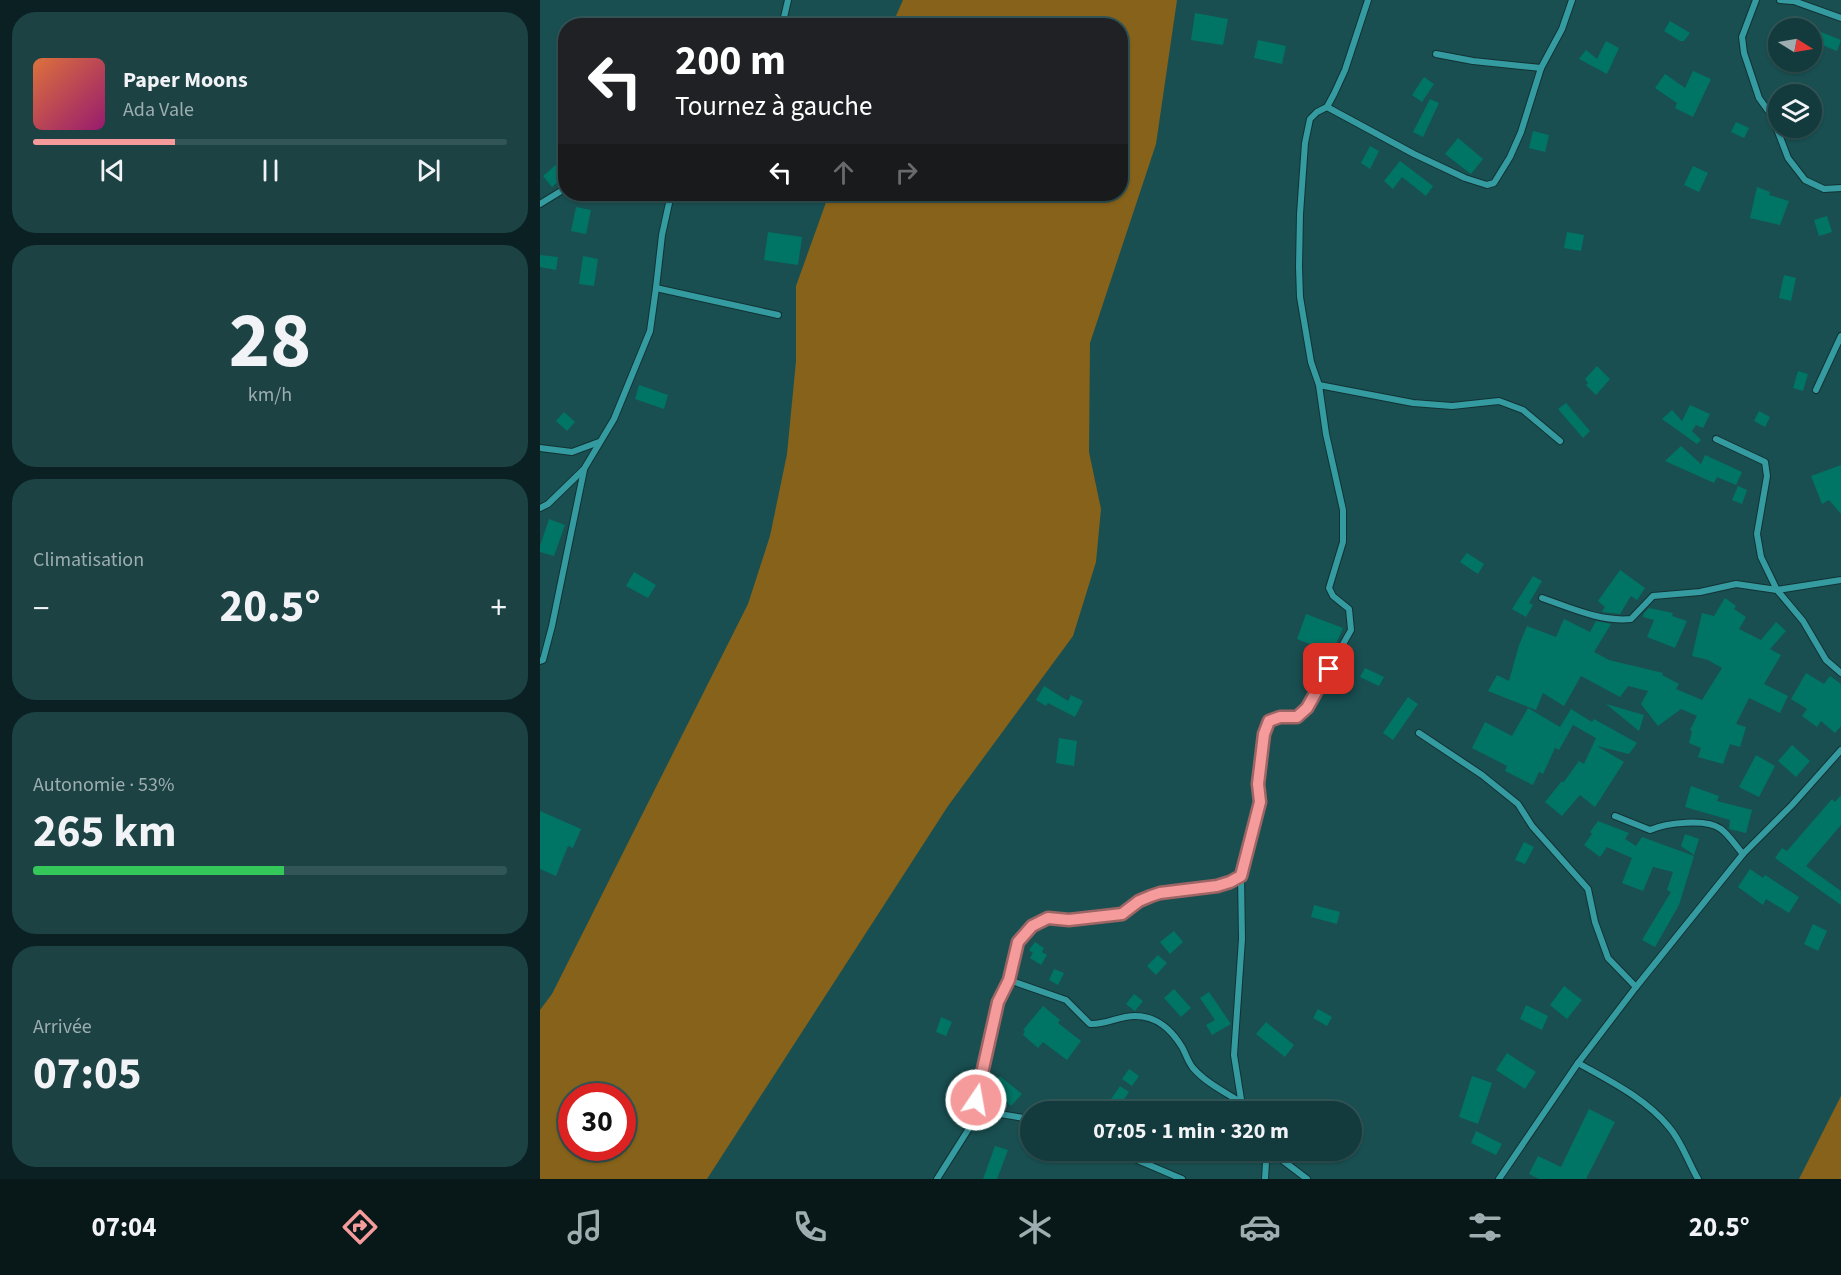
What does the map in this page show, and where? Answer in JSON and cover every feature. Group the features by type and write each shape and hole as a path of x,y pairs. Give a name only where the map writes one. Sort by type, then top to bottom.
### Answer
{"street":[{"path":"786,18 788,0"},
{"path":"1242,1101 1234,1055 1242,939 1241,876 1260,802 1258,784 1264,734 1269,721 1280,717 1297,717 1307,708 1350,630 1349,609 1333,596 1329,588 1343,542 1343,510 1326,434 1319,385 1311,362 1300,297 1299,267 1305,143 1310,119 1327,107 1345,70 1368,0"},
{"path":"1327,107 1414,154 1465,178 1486,185 1494,183 1517,140 1541,68 1562,29 1572,0"},
{"path":"1756,0 1742,37 1744,53 1760,98 1772,116 1788,158 1805,180 1824,189 1841,188"},
{"path":"1780,0 1792,0 1841,18"},
{"path":"1436,54 1473,61 1541,68"},
{"path":"540,204 558,193"},
{"path":"540,661 543,660 552,626 584,470 614,419 650,331 662,235 669,201"},
{"path":"656,288 778,315"},
{"path":"1816,390 1841,336"},
{"path":"1319,385 1433,405 1452,406 1499,401 1523,410 1560,441"},
{"path":"1716,439 1765,462 1767,476 1757,534 1761,557 1777,590 1803,621 1826,660 1841,673"},
{"path":"540,448 572,452 599,442"},
{"path":"540,508 548,504 584,470"},
{"path":"1542,598 1597,616 1618,620 1631,619 1653,596 1700,592 1736,584 1777,590 1841,580"},
{"path":"1419,733 1482,775 1518,804 1532,826 1588,889 1595,922 1608,958 1636,987"},
{"path":"1499,1179 1578,1063 1636,987 1743,854 1792,805 1841,750"},
{"path":"1615,816 1650,830 1676,823 1701,824 1720,828 1743,854"},
{"path":"937,1179 968,1130 975,1110 980,1077 992,1033 993,1017 1009,980 1018,942 1032,926 1048,918 1069,920 1122,914 1139,901 1160,893 1217,886 1241,876"},
{"path":"1009,980 1066,1000 1090,1024 1102,1025 1115,1018 1136,1016 1159,1021 1170,1030 1192,1066 1208,1082 1239,1101"},
{"path":"1578,1063 1649,1107 1670,1127 1698,1179"},
{"path":"975,1110 1020,1117"},
{"path":"1140,1161 1182,1179"},
{"path":"1265,1179 1266,1161"},
{"path":"1283,1161 1307,1179"}],"shaded area":[{"path":"903,0 1177,0 1156,144 1090,343 1089,452 1101,509 1096,562 1073,636 948,806 707,1179 540,1179 540,1010 552,994 748,604 770,536 787,454 796,361 796,286 826,201 1128,201 1128,18 895,18"},
{"path":"1841,1096 1841,1179 1799,1179"}],"building":[{"path":"1195,13 1228,19 1223,45 1191,40"},
{"path":"1670,21 1690,33 1684,41 1664,31"},
{"path":"1822,32 1841,40 1837,51 1822,45"},
{"path":"1258,40 1286,46 1282,64 1254,58"},
{"path":"1606,41 1619,48 1607,74 1579,59 1586,50 1597,59"},
{"path":"1693,71 1711,79 1693,117 1675,108 1677,103 1655,88 1665,74 1685,88"},
{"path":"1424,77 1434,84 1422,102 1412,95"},
{"path":"1430,99 1439,103 1423,137 1413,132"},
{"path":"1736,122 1749,128 1744,138 1731,132"},
{"path":"1533,131 1549,135 1545,152 1529,148"},
{"path":"1458,138 1483,159 1471,174 1445,154"},
{"path":"1370,146 1379,151 1370,169 1361,163"},
{"path":"1400,161 1433,186 1426,196 1402,177 1393,189 1384,181"},
{"path":"558,163 558,182 552,187 543,176"},
{"path":"1693,166 1708,173 1699,192 1684,185"},
{"path":"1757,187 1770,192 1769,195 1789,201 1780,225 1750,218"},
{"path":"576,207 591,210 586,234 571,231"},
{"path":"1827,216 1832,232 1819,236 1814,220"},
{"path":"768,232 802,237 798,265 764,260"},
{"path":"1567,232 1584,235 1581,251 1564,248"},
{"path":"540,255 558,257 556,270 540,267"},
{"path":"583,256 598,259 594,286 579,284"},
{"path":"1784,275 1796,278 1791,301 1779,298"},
{"path":"1597,366 1610,379 1596,395 1586,385 1588,383 1585,379"},
{"path":"1798,371 1808,374 1803,391 1793,388"},
{"path":"639,385 668,395 664,409 635,399"},
{"path":"1566,403 1590,431 1583,438 1558,409"},
{"path":"1690,405 1710,414 1703,428 1696,425 1692,431 1701,440 1697,444 1662,419 1672,410 1682,421"},
{"path":"1759,411 1770,417 1765,427 1754,421"},
{"path":"564,412 575,422 567,431 556,421"},
{"path":"1681,446 1701,464 1705,455 1742,472 1736,485 1717,477 1714,483 1665,461"},
{"path":"1841,465 1841,514 1829,500 1822,504 1811,476"},
{"path":"1738,486 1747,490 1742,504 1732,500"},
{"path":"549,519 565,525 554,556 540,552"},
{"path":"1467,553 1484,564 1478,574 1460,562"},
{"path":"1620,570 1645,588 1637,600 1631,596 1620,614 1602,612 1605,607 1598,601"},
{"path":"634,572 656,585 648,598 626,586"},
{"path":"1533,576 1542,581 1529,603 1533,605 1526,617 1512,609"},
{"path":"1725,598 1736,606 1734,609 1746,617 1739,629 1761,640 1776,622 1786,631 1770,649 1781,655 1764,684 1788,696 1780,713 1749,698 1736,724 1746,727 1740,747 1730,744 1723,764 1698,757 1701,748 1689,743 1692,731 1690,730 1697,716 1681,709 1658,726 1641,704 1648,691 1628,686 1620,697 1581,676 1564,706 1543,693 1536,710 1488,691 1497,675 1509,681 1527,626 1556,637 1564,619 1590,632 1596,621 1611,624 1594,652 1609,660 1663,673 1662,675 1679,684 1676,689 1702,700 1722,668 1708,660 1692,656 1702,613 1714,616"},
{"path":"1649,608 1673,613 1672,616 1687,621 1675,648 1647,637 1654,620 1643,617"},
{"path":"1306,614 1343,628 1332,653 1297,639"},
{"path":"1365,668 1384,677 1379,686 1360,677"},
{"path":"1806,673 1824,684 1830,676 1841,684 1841,726 1835,733 1821,721 1817,727 1802,716 1807,709 1791,699"},
{"path":"1044,686 1068,701 1071,695 1083,701 1075,717 1048,703 1046,706 1036,700"},
{"path":"1408,697 1418,704 1393,740 1383,733"},
{"path":"1606,704 1644,715 1639,731"},
{"path":"1528,708 1560,727 1571,709 1592,722 1594,719 1637,743 1629,754 1597,746 1624,762 1595,807 1580,795 1562,816 1545,802 1579,761 1584,764 1596,738 1573,725 1559,750 1555,748 1543,774 1539,772 1533,785 1505,771 1507,766 1472,748 1485,722 1512,736"},
{"path":"1059,738 1077,741 1074,766 1056,763"},
{"path":"1792,745 1810,761 1796,777 1778,761"},
{"path":"1756,755 1775,766 1759,797 1739,787"},
{"path":"1691,786 1719,796 1717,801 1752,810 1746,833 1729,829 1730,820 1685,807"},
{"path":"1841,795 1841,825 1806,866 1841,891 1841,905 1775,858 1782,848 1787,851 1832,799 1835,802"},
{"path":"540,811 581,829 573,848 568,846 556,876 540,869"},
{"path":"1598,821 1629,833 1625,839 1636,846 1642,837 1694,856 1679,905 1655,947 1642,940 1671,892 1667,890 1673,872 1653,867 1643,891 1622,883 1632,858 1607,847 1600,857 1584,845"},
{"path":"1685,834 1699,839 1694,855 1681,846"},
{"path":"1524,842 1534,847 1525,864 1515,860"},
{"path":"1750,869 1763,878 1765,875 1799,897 1789,913 1766,899 1763,905 1738,887"},
{"path":"1314,905 1340,912 1337,924 1311,917"},
{"path":"1813,924 1827,931 1818,951 1804,944"},
{"path":"1174,931 1183,942 1170,954 1160,942"},
{"path":"1035,942 1044,948 1042,952 1047,955 1041,965 1030,958 1033,953 1029,950"},
{"path":"1158,955 1167,963 1156,975 1147,966"},
{"path":"1054,969 1064,973 1058,985 1049,980"},
{"path":"1564,986 1582,1000 1567,1019 1550,1005"},
{"path":"1174,989 1191,1008 1181,1017 1164,998"},
{"path":"1209,992 1231,1024 1212,1035 1206,1025 1215,1020 1200,998"},
{"path":"1134,994 1143,1001 1135,1011 1126,1004"},
{"path":"1526,1005 1548,1016 1542,1030 1520,1019"},
{"path":"1043,1006 1060,1020 1058,1023 1081,1041 1067,1060 1043,1042 1038,1048 1023,1035 1025,1031 1023,1030"},
{"path":"1318,1009 1332,1017 1327,1026 1313,1018"},
{"path":"941,1017 952,1022 946,1036 936,1032"},
{"path":"1266,1022 1294,1045 1285,1057 1256,1034"},
{"path":"1507,1053 1536,1072 1525,1089 1496,1070"},
{"path":"1129,1069 1139,1076 1132,1086 1122,1079"},
{"path":"1472,1076 1492,1083 1478,1124 1459,1117"},
{"path":"995,1077 1001,1077 1022,1094 1011,1106 998,1094 994,1084"},
{"path":"1120,1086 1129,1092 1123,1101 1110,1101"},
{"path":"1589,1109 1615,1122 1586,1179 1539,1179 1529,1174 1538,1156 1561,1167"},
{"path":"1476,1131 1502,1144 1496,1155 1471,1143"},
{"path":"995,1146 1008,1150 997,1179 983,1179"}],"route":[{"path":"976,1100 992,1033 993,1017 1009,980 1018,942 1032,926 1048,918 1069,920 1122,914 1139,901 1160,893 1217,886 1241,876 1260,802 1258,784 1264,734 1269,721 1280,717 1297,717 1307,708 1329,669"}]}
